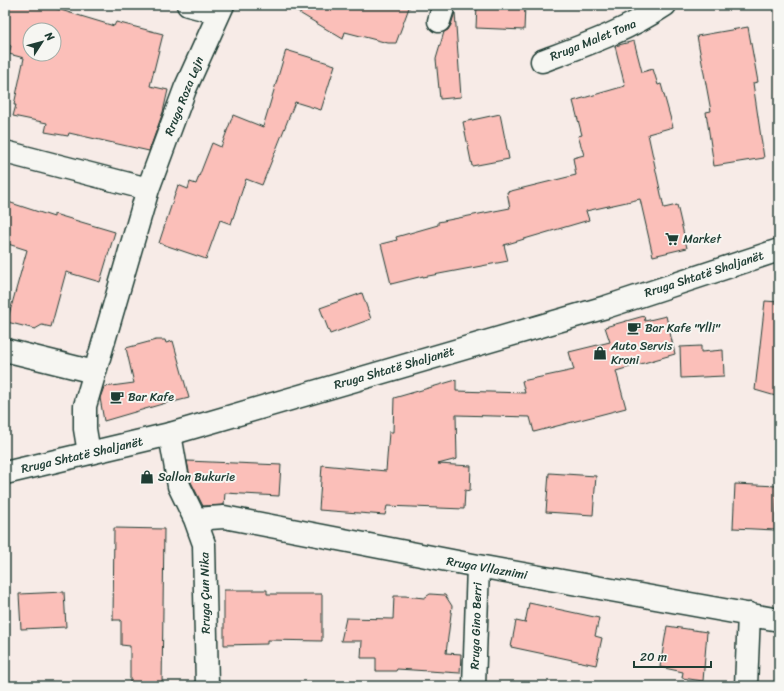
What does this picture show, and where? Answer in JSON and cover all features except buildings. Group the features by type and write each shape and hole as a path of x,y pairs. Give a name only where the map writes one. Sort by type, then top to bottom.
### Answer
{"street":[{"path":"188,5 221,9"},
{"name":"Rruga Malet Tona","path":"542,61 602,39 644,19 665,5"},
{"name":"Rruga Roza Lejn","path":"89,453 85,429 85,406 148,189 185,89 221,9"},
{"path":"5,152 148,189"},
{"name":"Rruga Shtatë Shaljanët","path":"5,473 170,434 606,307 779,250"},
{"path":"5,350 94,372"},
{"name":"Rruga Çun Nika","path":"170,434 179,486 195,519 204,544 207,686"},
{"name":"Rruga Vllaznimi","path":"195,519 224,517 478,566 779,620"},
{"name":"Rruga Gino Berri","path":"474,686 478,566"},
{"path":"746,686 749,614"}],"place":[{"name":"Market","path":"672,239"},
{"name":"Bar Kafe \"Ylli\"","path":"634,328"},
{"name":"Auto Servis Kroni","path":"600,353"},
{"name":"Bar Kafe","path":"117,397"},
{"name":"Sallon Bukurie","path":"147,477"}]}
